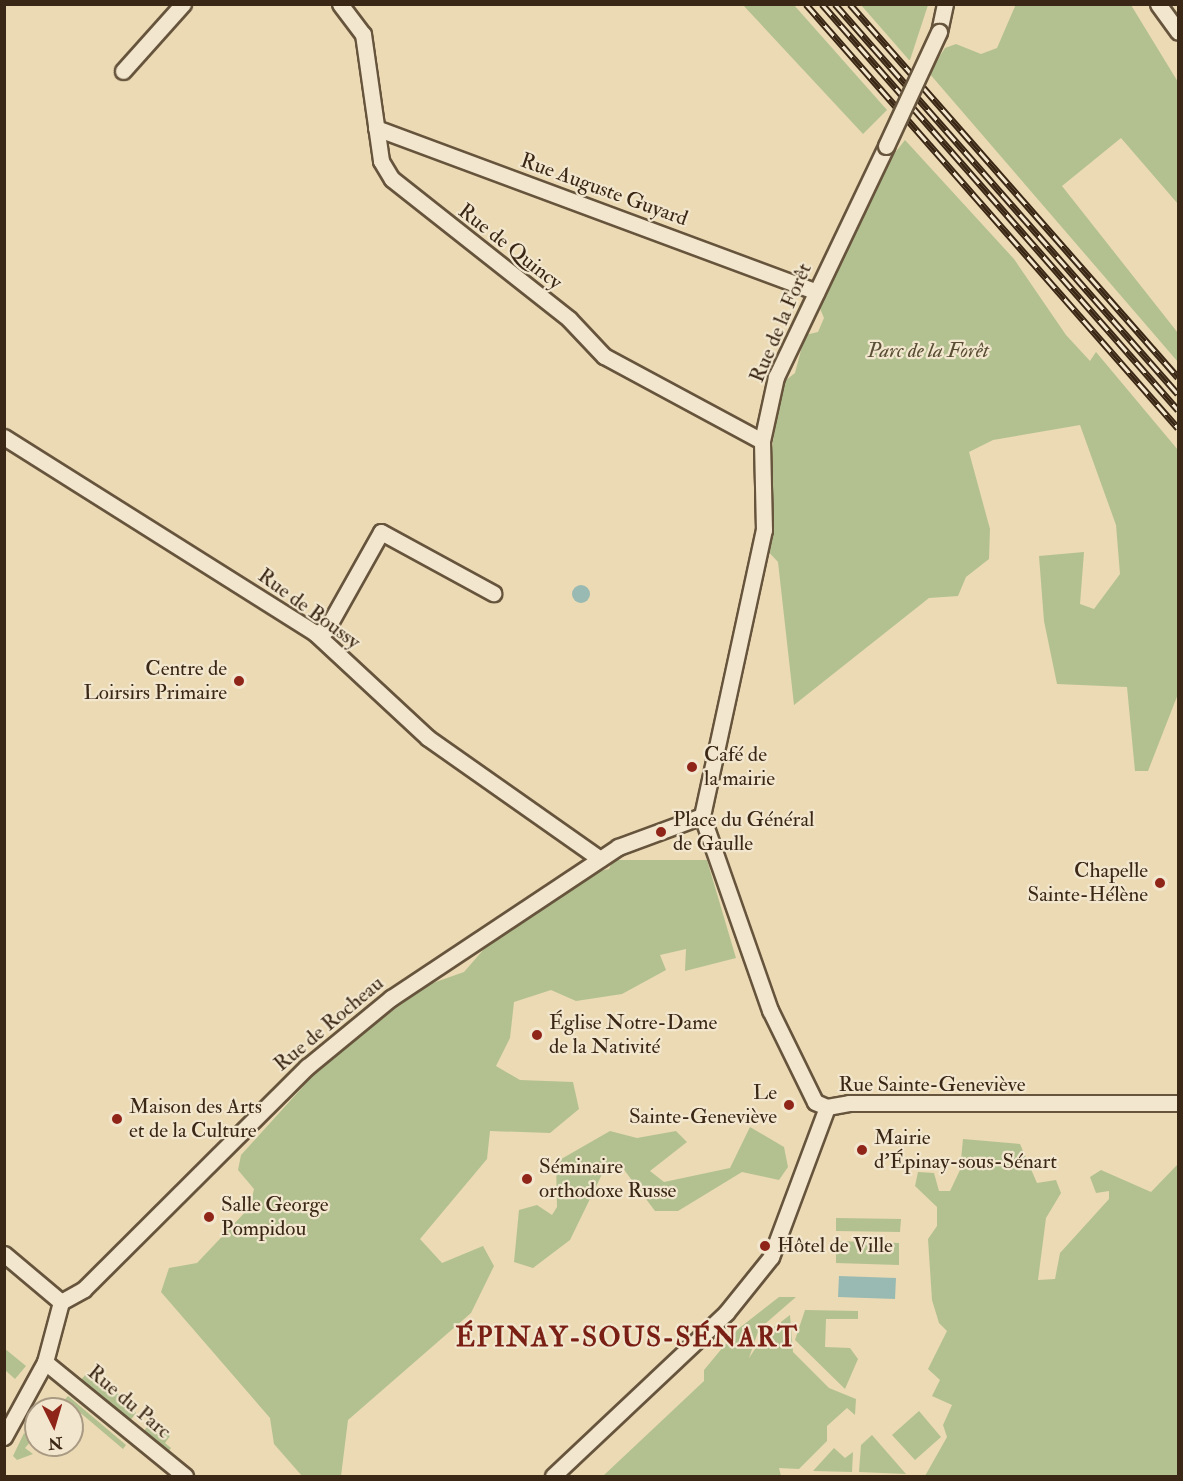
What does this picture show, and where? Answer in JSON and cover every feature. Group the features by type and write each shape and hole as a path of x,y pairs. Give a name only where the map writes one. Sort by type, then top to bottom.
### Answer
{"street":[{"path":"123,71 183,4"},
{"name":"Rue de Quincy","path":"340,4 363,34 381,161 392,179 569,319 604,356 762,441"},
{"name":"Rue de la Forêt","path":"702,816 764,530 762,441 776,377 939,32 945,4"},
{"path":"1158,4 1179,32"},
{"name":"Rue Auguste Guyard","path":"376,128 816,292"},
{"name":"Rue de Boussy","path":"4,437 315,633 428,738 600,859"},
{"path":"315,633 326,630 381,532 493,593"},
{"name":"Rue de Rocheau","path":"61,1302 84,1289 332,1046 391,998 630,841 702,816"},
{"name":"Rue Sainte-Geneviève","path":"702,816 770,1010 815,1102 827,1107 849,1103 1179,1103"},
{"path":"553,1476 726,1313 771,1257 827,1107"},
{"path":"4,1254 61,1302 42,1368 4,1437"},
{"name":"Rue du Parc","path":"42,1368 185,1476"}],"green space":[{"path":"1016,4 1131,5 1178,82 1178,204 1121,138 1062,186 1178,333 1178,362 929,73 945,48 956,44 981,54 997,48"},
{"path":"743,5 794,5 887,110 863,134"},
{"path":"861,5 928,5 910,60 909,60"},
{"name":"Parc de la Forêt","path":"905,140 1014,259 1066,335 1090,361 1096,352 1178,450 1178,694 1148,771 1135,771 1127,687 1057,684 1044,621 1039,556 1084,552 1080,604 1094,609 1120,574 1116,525 1080,425 993,440 969,452 990,529 989,559 966,577 958,596 929,598 794,705 778,562 764,547 772,497 768,473 782,383 795,373 805,335 818,332 824,318 819,306 883,168"},
{"path":"613,860 707,860 736,958 685,971 686,949 660,955 666,970 622,994 576,1001 551,990 514,1002 510,1038 496,1066 520,1080 573,1082 579,1109 550,1133 490,1131 487,1159 420,1239 442,1263 483,1246 494,1266 471,1313 348,1420 341,1476 302,1476 274,1444 270,1418 161,1292 169,1268 197,1263 250,1207 254,1189 238,1170 241,1155 328,1059 427,985 464,972 484,949 582,875 609,869"},
{"path":"750,1127 784,1147 788,1167 779,1180 742,1172 678,1211 655,1211 619,1163 606,1166 570,1240 533,1268 514,1262 519,1210 537,1205 552,1215 557,1207 556,1162 610,1131 637,1138 676,1131 687,1142 650,1171 664,1182 730,1168"},
{"path":"963,1139 1020,1144 1037,1183 1056,1180 1061,1193 1046,1218 1038,1280 1055,1279 1060,1253 1109,1199 1109,1191 1096,1193 1090,1177 1101,1170 1151,1192 1178,1164 1178,1476 925,1476 947,1437 943,1425 952,1405 932,1396 940,1380 928,1369 947,1331 939,1323 932,1300 928,1239 937,1226 937,1207 915,1186 918,1172 934,1173 939,1191 950,1191 960,1170"},
{"path":"836,1218 901,1219 900,1232 836,1231"},
{"path":"836,1241 899,1243 899,1265 836,1263"},
{"path":"779,1297 796,1297 759,1329 749,1358 765,1334 790,1315 793,1352 829,1388 856,1399 855,1415 847,1408 827,1426 827,1441 799,1469 779,1468 781,1476 603,1476 704,1381 704,1370 738,1329"},
{"path":"805,1310 858,1311 858,1319 826,1319 825,1347 850,1348 858,1359 845,1389 795,1340"},
{"path":"4,1348 26,1366 15,1379 5,1370"},
{"path":"87,1373 129,1401 136,1413 129,1422 80,1381"},
{"path":"84,1410 126,1445 123,1449 84,1416"},
{"path":"919,1411 941,1437 915,1460 892,1435"},
{"path":"150,1424 170,1436 165,1443 171,1448 167,1454 142,1433"},
{"path":"24,1433 25,1457 17,1460 13,1456"},
{"path":"872,1435 906,1474 859,1472 861,1445"},
{"path":"834,1448 845,1458 853,1452 852,1472 813,1471"}],"water":[{"path":"581,585 587,588 590,594 587,600 581,603 575,600 572,594 575,588"},
{"path":"839,1276 896,1278 895,1299 838,1297"}],"railway":[{"path":"806,4 1178,428"},
{"path":"822,4 1178,410"},
{"path":"835,4 1178,394"},
{"path":"850,4 1178,378"}],"place":[{"name":"Centre de Loirsirs Primaire","path":"239,681"},
{"name":"Café de la mairie","path":"692,767"},
{"name":"Place du Général de Gaulle","path":"661,832"},
{"name":"Chapelle Sainte-Hélène","path":"1160,883"},
{"name":"Église Notre-Dame de la Nativité","path":"537,1035"},
{"name":"Le Sainte-Geneviève","path":"789,1105"},
{"name":"Maison des Arts et de la Culture","path":"117,1119"},
{"name":"Mairie d'Épinay-sous-Sénart","path":"862,1150"},
{"name":"Séminaire orthodoxe Russe","path":"527,1179"},
{"name":"Salle George Pompidou","path":"209,1217"},
{"name":"Hôtel de Ville","path":"765,1246"}],"district":[{"name":"ÉPINAY-SOUS-SÉNART","path":"627,1338"}]}
